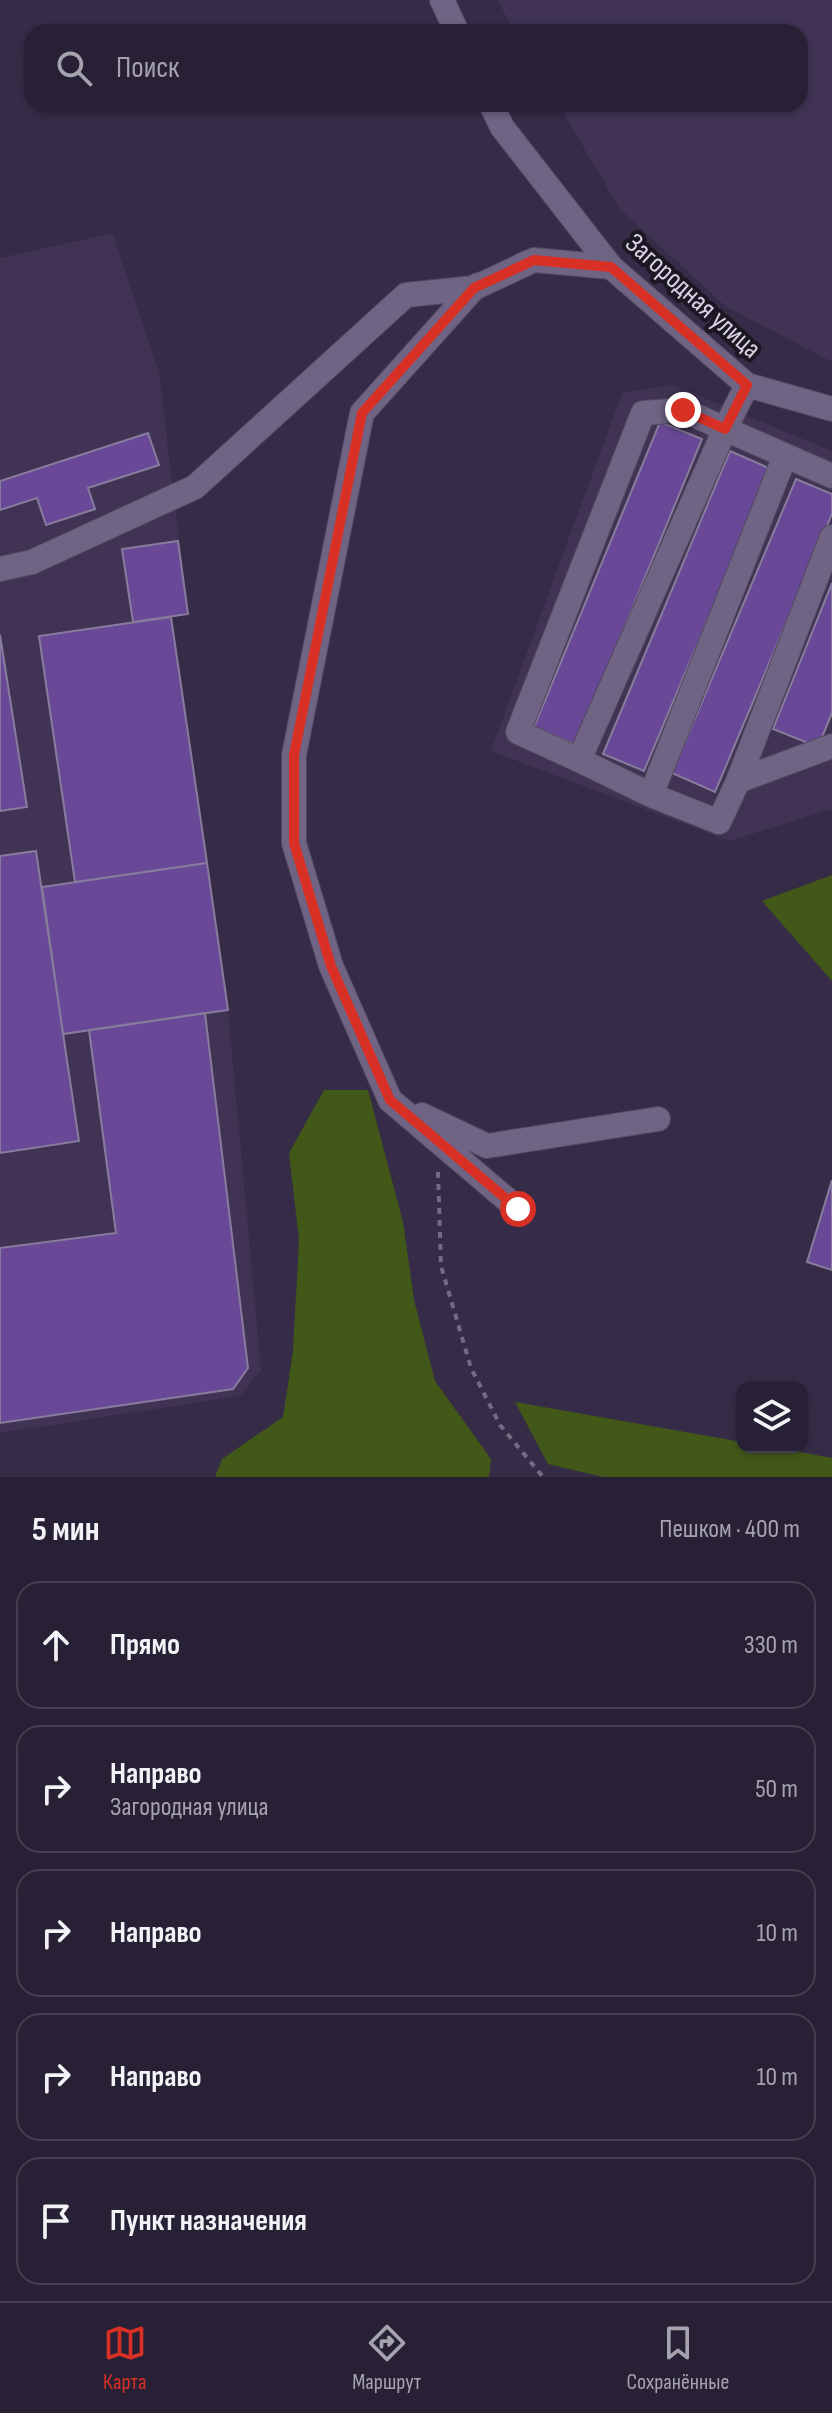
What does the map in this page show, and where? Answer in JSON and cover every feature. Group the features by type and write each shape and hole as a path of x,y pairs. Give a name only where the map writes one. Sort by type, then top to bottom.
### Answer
{"lane":[{"path":"442,0 453,24"},
{"name":"Загородная улица","path":"495,112 502,127 611,267 747,385 832,409"},
{"path":"0,569 32,562 195,487 406,295 474,288 534,260 611,267"},
{"path":"474,288 362,413 294,755 294,843 331,966 390,1100 518,1209"},
{"path":"579,760 747,385"},
{"path":"832,476 683,410 643,413 518,732 651,795 719,822 738,781 832,537"},
{"path":"651,795 785,456"},
{"path":"738,781 832,746"},
{"path":"390,1100 487,1146 658,1119"}],"path":[{"path":"431,1135 439,1181 441,1266 471,1368 500,1425 543,1477"}],"shaded area":[{"path":"497,0 832,0 832,362 725,306 620,209 563,112 808,112 808,24 510,24"},
{"path":"113,233 159,373 188,614 171,617 228,1010 261,1370 240,1396 0,1433 0,258"},
{"path":"673,385 832,451 832,809 729,841 491,751 622,393"}],"green space":[{"path":"832,875 832,981 762,901"},
{"path":"324,1090 368,1090 403,1222 414,1300 435,1381 491,1459 489,1477 215,1477 222,1459 283,1417 293,1351 299,1240 289,1153"},
{"path":"515,1402 736,1441 736,1453 805,1453 832,1458 832,1477 603,1477 548,1464"}],"building":[{"path":"660,422 702,439 576,745 534,727"},
{"path":"148,433 159,465 88,488 95,509 46,525 37,498 0,510 0,481"},
{"path":"730,451 771,469 644,771 603,754"},
{"path":"796,479 832,494 832,514 715,792 672,773"},
{"path":"178,541 188,614 133,622 122,549"},
{"path":"832,583 832,713 818,747 773,729"},
{"path":"171,617 207,863 75,882 39,636"},
{"path":"0,635 27,807 0,811"},
{"path":"36,851 79,1141 0,1153 0,856"},
{"path":"207,863 228,1010 63,1034 42,887"},
{"path":"205,1013 248,1368 233,1389 0,1423 0,1248 116,1233 89,1030"},
{"path":"832,1180 832,1270 807,1262"}],"route":[{"path":"518,1209 390,1100 331,966 294,843 294,755 362,413 474,288 534,260 611,267 747,385 725,429 683,410"}]}
